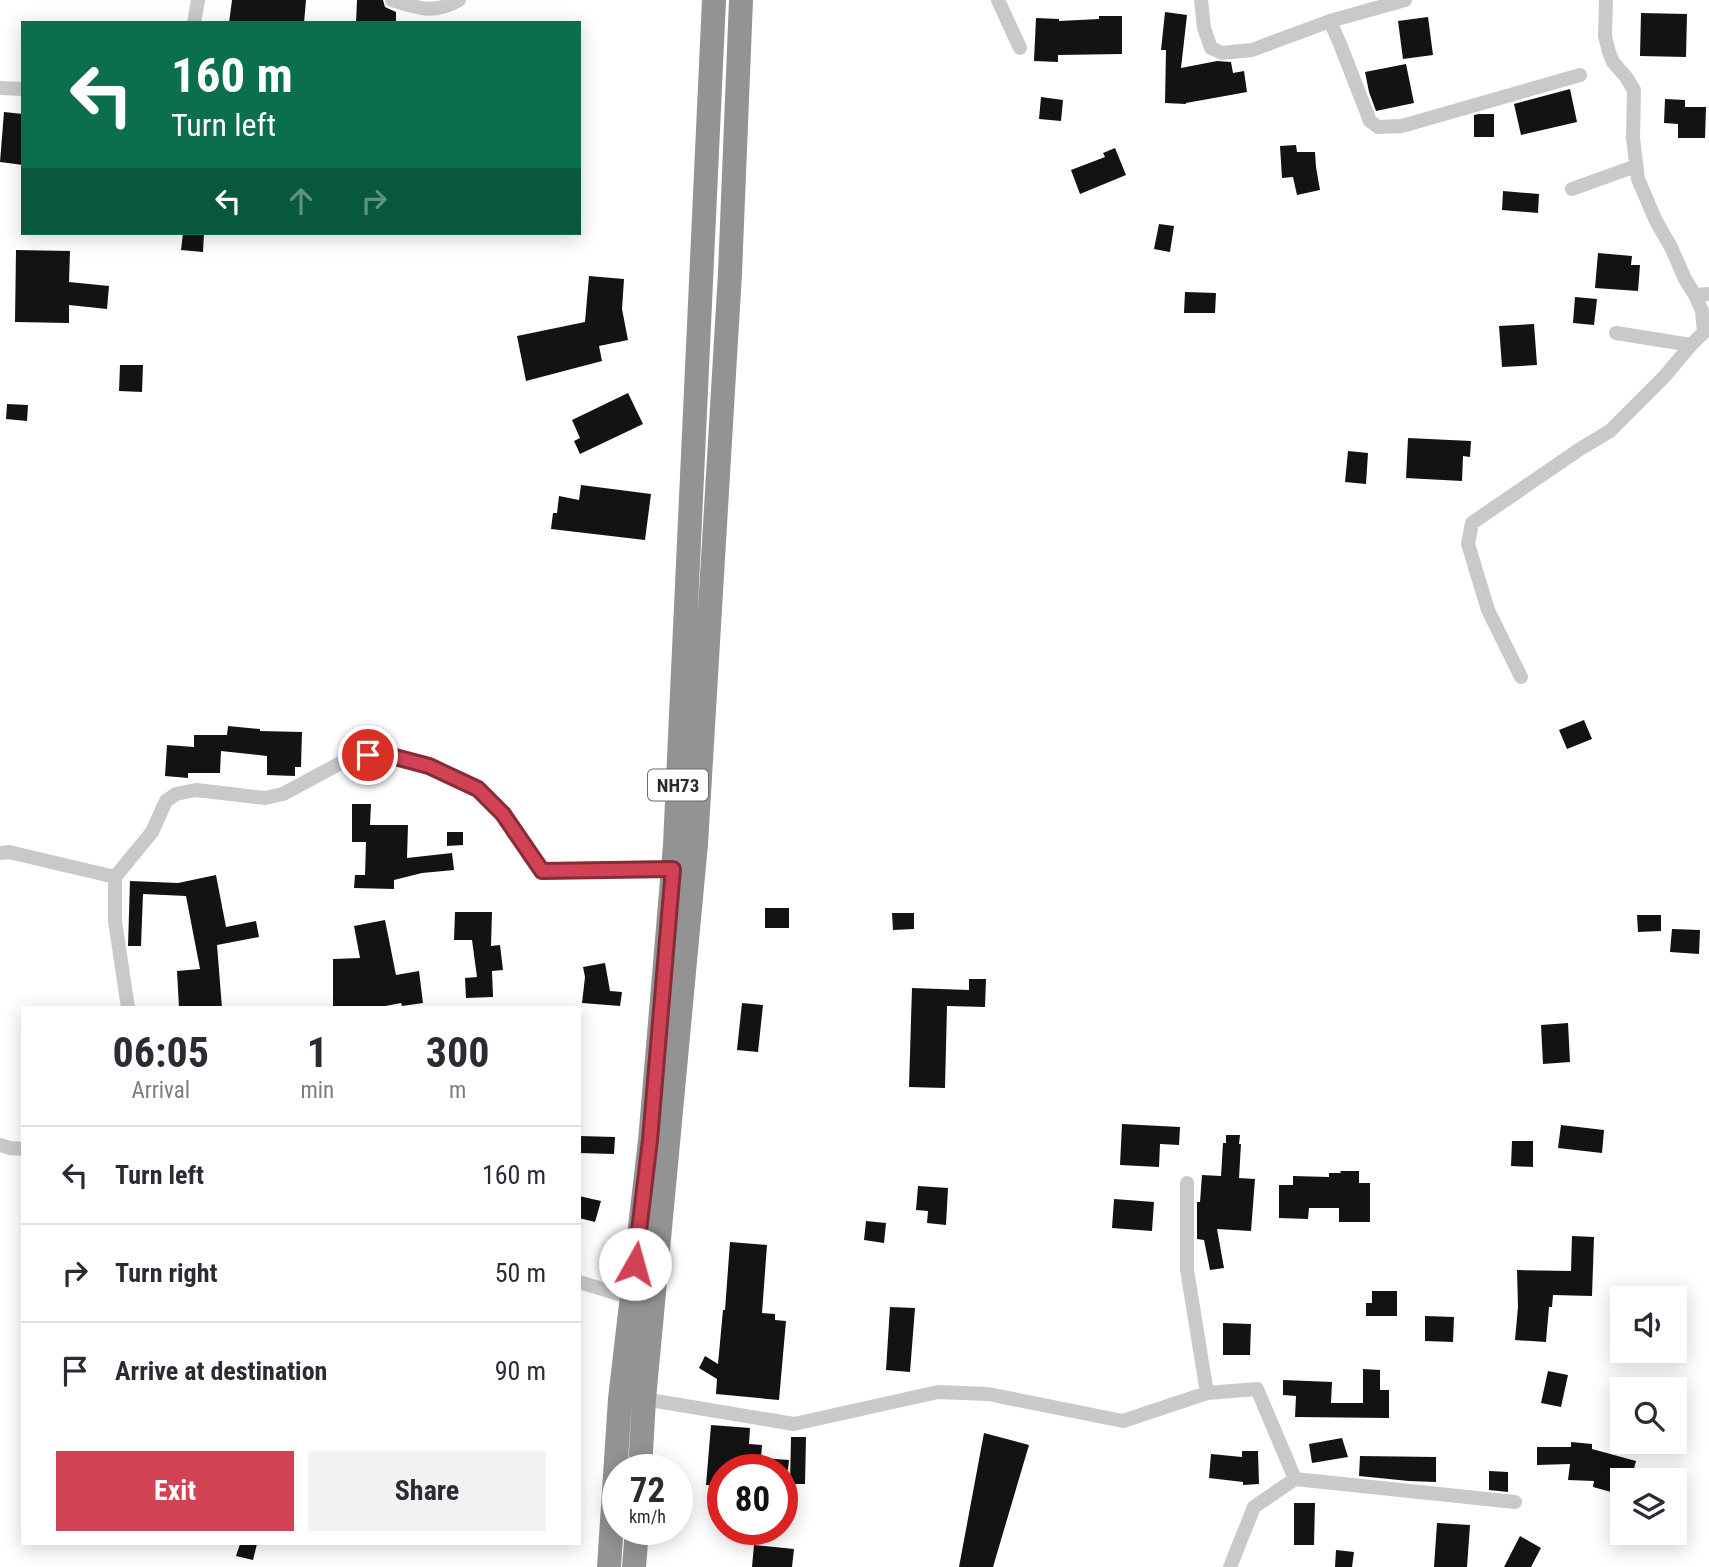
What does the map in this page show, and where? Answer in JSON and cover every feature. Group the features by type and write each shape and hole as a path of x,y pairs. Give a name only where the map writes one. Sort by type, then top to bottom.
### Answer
{"highway":[{"name":"NH73","path":"609,1567 620,1399 650,1140 673,869 714,0"},
{"name":"NH73","path":"641,1454 696,844 730,273 741,0"},
{"path":"634,1567 636,1545"}],"street":[{"path":"194,21 198,0"},
{"path":"392,0 428,10 444,8 458,0"},
{"path":"998,0 1020,48"},
{"path":"1201,0 1204,28 1212,48 1222,53 1252,50 1330,21 1405,0"},
{"path":"1521,677 1488,610 1468,544 1472,523 1610,431 1704,332 1702,295 1685,279 1638,179 1633,138 1634,90 1613,62 1609,52 1605,36 1606,0"},
{"path":"1330,21 1370,121 1378,127 1402,126 1580,75"},
{"path":"0,88 21,89"},
{"path":"1572,189 1636,166"},
{"path":"1616,333 1691,345"},
{"path":"128,1006 115,921 115,877 152,832 166,801 176,794 196,790 265,798 283,794 346,760 368,755 395,757 429,766 478,789 503,814 542,871 673,869"},
{"path":"0,853 9,852 115,877"},
{"path":"0,1145 21,1149"},
{"path":"1187,1183 1187,1270 1207,1393"},
{"path":"581,1283 632,1298"},
{"path":"644,1399 794,1424 938,1392 988,1394 1123,1421 1207,1393 1257,1389 1295,1479"},
{"path":"1230,1567 1254,1507 1295,1479 1515,1502"}],"building":[{"path":"232,0 306,0 304,21 229,21"},
{"path":"357,0 383,0 385,7 396,12 396,21 356,21"},
{"path":"1165,12 1187,15 1181,68 1217,61 1231,62 1233,73 1244,71 1247,92 1186,104 1165,103 1166,50 1161,50"},
{"path":"1641,13 1687,14 1686,57 1640,56"},
{"path":"1099,16 1122,16 1122,54 1058,55 1058,62 1034,61 1036,18 1059,21 1099,19"},
{"path":"1428,17 1433,55 1403,59 1398,21"},
{"path":"1406,64 1414,103 1376,111 1365,72"},
{"path":"1570,89 1577,122 1521,135 1514,104"},
{"path":"1041,97 1063,100 1061,121 1039,119"},
{"path":"1665,99 1685,100 1685,107 1706,107 1705,138 1678,138 1678,124 1664,123"},
{"path":"4,112 21,114 21,165 0,162"},
{"path":"1494,114 1494,137 1474,137 1474,115"},
{"path":"1296,145 1297,152 1315,152 1320,190 1297,195 1293,177 1282,178 1280,146"},
{"path":"1115,148 1126,175 1080,194 1071,170 1105,157 1103,153"},
{"path":"1503,191 1539,194 1538,213 1502,210"},
{"path":"1159,224 1174,226 1170,252 1154,249"},
{"path":"183,235 204,235 203,252 181,250"},
{"path":"16,250 70,251 69,282 109,286 107,309 69,305 69,323 15,322"},
{"path":"1598,253 1632,256 1631,265 1640,265 1638,291 1595,288"},
{"path":"589,276 624,279 622,309 628,340 599,346 602,361 526,381 517,336 585,322"},
{"path":"1185,292 1216,293 1215,313 1184,313"},
{"path":"1575,297 1597,299 1594,325 1573,323"},
{"path":"1534,324 1537,365 1502,367 1499,326"},
{"path":"120,365 143,365 142,392 119,391"},
{"path":"628,393 643,424 580,454 574,441 580,438 572,420"},
{"path":"7,404 28,405 27,421 6,419"},
{"path":"1408,438 1471,441 1470,457 1463,456 1462,481 1406,478"},
{"path":"1348,451 1368,453 1366,484 1345,482"},
{"path":"581,485 651,494 645,540 551,529 559,496 579,500"},
{"path":"1584,720 1592,739 1567,749 1559,730"},
{"path":"228,726 260,731 302,732 301,767 295,767 295,776 267,775 267,756 221,751 220,773 188,773 188,778 165,776 167,745 194,747 194,735 227,735"},
{"path":"352,804 371,804 370,825 408,825 407,858 452,853 454,870 422,873 394,880 394,889 354,888 355,875 365,875 366,842 352,842"},
{"path":"447,832 463,832 463,845 447,846"},
{"path":"216,875 226,927 256,921 259,937 217,945 222,1006 179,1006 177,971 200,969 186,896 143,894 141,946 128,946 130,881 178,883"},
{"path":"765,908 789,908 789,928 765,928"},
{"path":"455,912 492,912 491,946 500,945 503,970 492,971 493,997 466,998 465,978 477,977 472,940 454,940"},
{"path":"892,913 914,913 914,929 893,930"},
{"path":"1637,915 1661,915 1661,931 1638,932"},
{"path":"385,920 396,975 419,971 423,1003 402,1006 401,1003 385,1006 333,1006 333,959 360,958 354,926"},
{"path":"1672,929 1700,930 1699,954 1670,952"},
{"path":"605,963 610,991 622,992 620,1006 582,1003 585,977 583,967"},
{"path":"969,979 986,979 985,1007 947,1006 945,1088 909,1087 912,988 969,990"},
{"path":"742,1003 763,1005 758,1052 737,1050"},
{"path":"1568,1023 1570,1062 1543,1064 1541,1025"},
{"path":"1122,1124 1180,1127 1179,1145 1160,1144 1159,1167 1120,1165"},
{"path":"1561,1125 1604,1130 1602,1153 1558,1148"},
{"path":"1226,1135 1240,1135 1239,1178 1255,1179 1251,1231 1217,1229 1224,1268 1210,1270 1204,1240 1197,1239 1197,1202 1200,1202 1202,1175 1221,1176"},
{"path":"581,1136 615,1137 614,1154 581,1153"},
{"path":"1512,1141 1533,1141 1533,1167 1511,1166"},
{"path":"1340,1171 1359,1171 1359,1183 1370,1183 1370,1222 1339,1222 1339,1208 1309,1208 1308,1219 1279,1218 1279,1185 1293,1185 1293,1176 1329,1177 1329,1173 1341,1173"},
{"path":"918,1186 948,1188 946,1225 927,1223 928,1211 916,1210"},
{"path":"581,1196 601,1201 595,1222 581,1218"},
{"path":"1114,1199 1154,1202 1152,1231 1112,1228"},
{"path":"866,1221 886,1223 884,1243 864,1240"},
{"path":"1572,1236 1594,1237 1592,1296 1553,1295 1552,1307 1549,1307 1546,1342 1515,1340 1517,1270 1571,1271"},
{"path":"730,1242 767,1245 762,1313 775,1314 775,1320 786,1321 779,1400 716,1394 717,1379 699,1368 705,1356 718,1364"},
{"path":"1372,1291 1397,1291 1397,1316 1366,1316 1366,1303 1372,1303"},
{"path":"890,1307 915,1308 910,1372 886,1370"},
{"path":"1425,1316 1454,1317 1453,1342 1425,1341"},
{"path":"1223,1323 1251,1324 1250,1355 1223,1355"},
{"path":"1363,1369 1380,1370 1380,1390 1389,1390 1389,1418 1295,1417 1296,1396 1283,1395 1283,1380 1332,1382 1331,1403 1363,1403"},
{"path":"1548,1371 1568,1375 1561,1407 1541,1403"},
{"path":"711,1425 750,1428 749,1444 762,1445 761,1454 709,1454"},
{"path":"984,1433 1029,1445 993,1567 959,1567"},
{"path":"791,1437 806,1437 805,1484 798,1484 798,1454 791,1454"},
{"path":"1342,1438 1348,1457 1312,1463 1309,1444"},
{"path":"1571,1442 1592,1444 1592,1449 1636,1461 1634,1468 1610,1468 1610,1492 1593,1487 1594,1481 1568,1480 1570,1464 1537,1465 1537,1447 1571,1447"},
{"path":"1242,1451 1258,1451 1259,1484 1243,1485 1243,1482 1209,1478 1211,1454 1242,1457"},
{"path":"1360,1456 1436,1457 1436,1482 1359,1476"},
{"path":"1489,1471 1508,1472 1508,1492 1489,1490"},
{"path":"1294,1503 1315,1503 1314,1545 1294,1545"},
{"path":"1437,1523 1470,1525 1467,1567 1434,1567"},
{"path":"1520,1536 1541,1548 1531,1567 1504,1567"},
{"path":"240,1545 257,1545 253,1560 236,1556"},
{"path":"754,1545 794,1549 792,1567 752,1567"},
{"path":"1336,1550 1354,1552 1352,1567 1335,1567"}],"route":[{"path":"368,755 395,757 429,766 478,789 503,814 542,871 673,869 650,1140 635,1264"}]}
